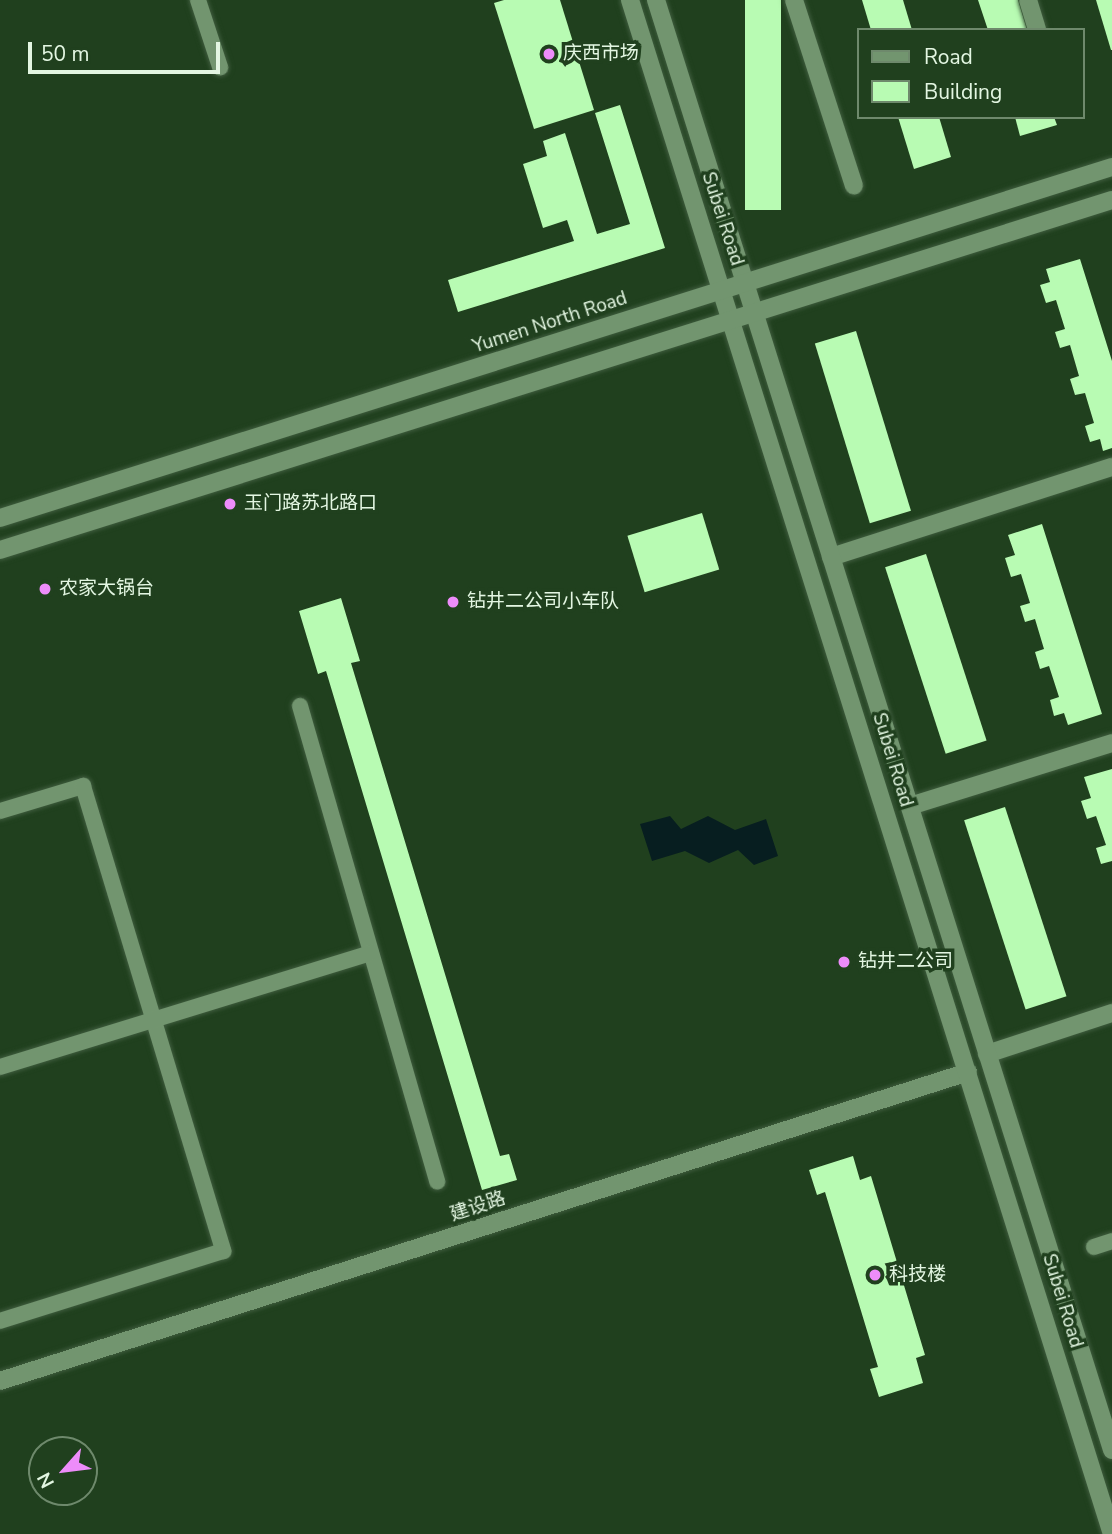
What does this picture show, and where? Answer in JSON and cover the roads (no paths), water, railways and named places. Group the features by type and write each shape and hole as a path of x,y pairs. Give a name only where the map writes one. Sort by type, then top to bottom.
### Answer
{"street":[{"name":"Subei Road","path":"631,0 968,1072 1107,1497 1112,1534"},
{"name":"Subei Road","path":"656,0 1112,1450"},
{"path":"794,0 854,186"},
{"path":"1028,0 1036,28"},
{"name":"Yumen North Road","path":"0,518 1112,167"},
{"path":"0,550 1112,200"},
{"path":"831,557 1112,467"},
{"path":"910,806 1112,743"},
{"path":"987,1054 1112,1013"},
{"name":"建设路","path":"0,1381 968,1072"}],"lane":[{"path":"198,0 220,67"},
{"path":"300,706 437,1182"},
{"path":"0,811 83,786 223,1251 0,1321"},
{"path":"0,1067 371,953"},
{"path":"1094,1247 1112,1241"}],"water":[{"path":"670,816 681,829 708,816 735,830 766,819 778,856 754,865 738,850 709,863 685,851 652,861 640,824"}],"place":[{"name":"庆西市场","path":"549,54"},
{"name":"玉门路苏北路口","path":"230,504"},
{"name":"农家大锅台","path":"45,589"},
{"name":"钻井二公司小车队","path":"453,602"},
{"name":"钻井二公司","path":"844,962"},
{"name":"科技楼","path":"875,1275"}]}
